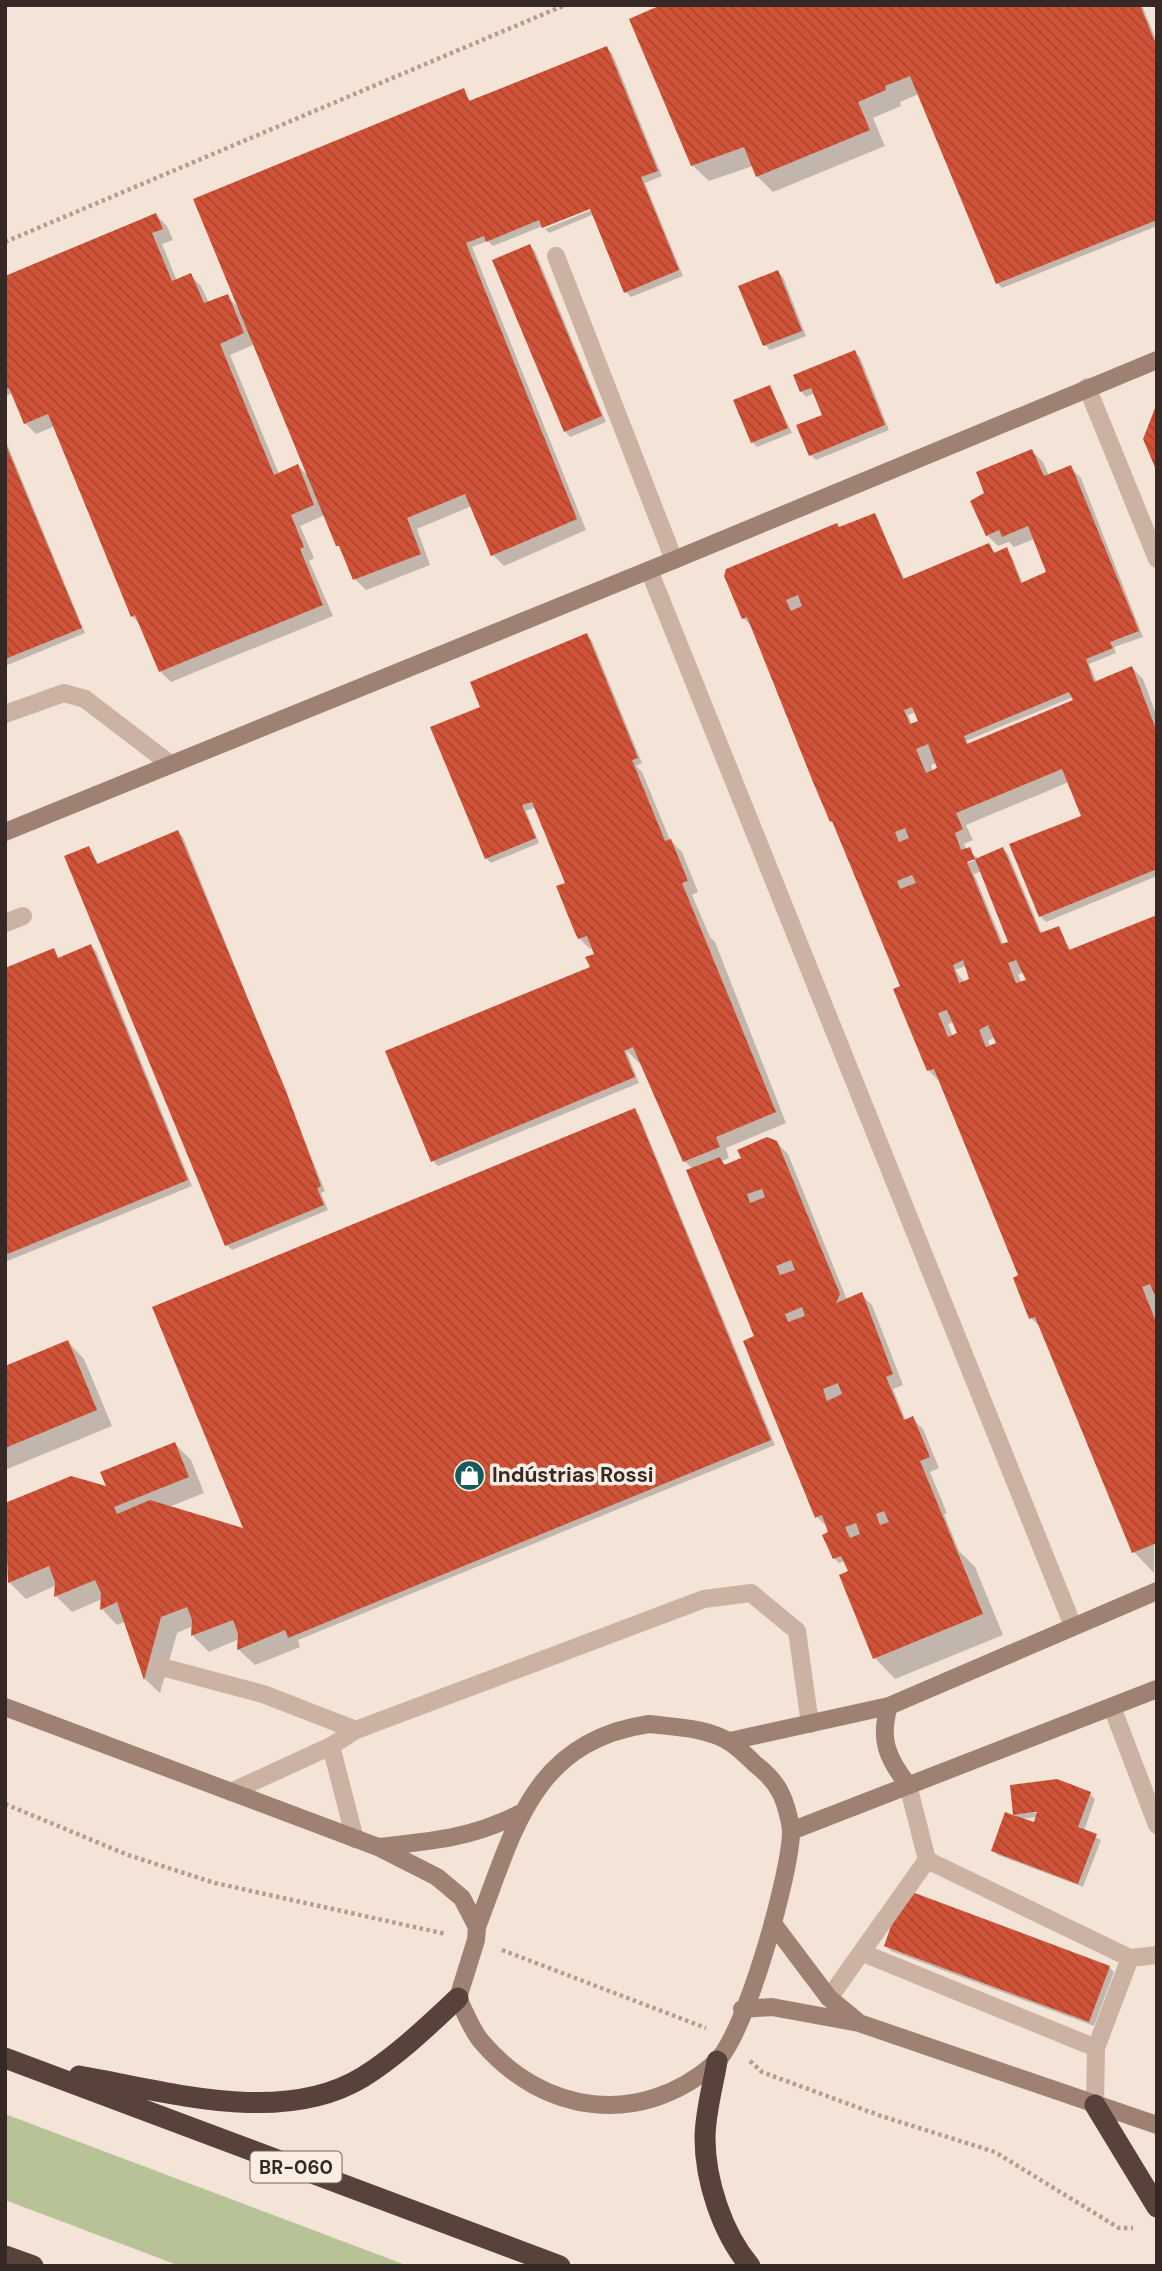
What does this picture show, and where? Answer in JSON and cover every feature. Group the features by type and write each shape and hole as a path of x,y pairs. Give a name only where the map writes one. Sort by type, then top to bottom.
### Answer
{"highway":[{"path":"31,2068 237,2102 292,2102 361,2078 403,2049 458,1998"},
{"name":"BR-060","path":"5,2058 560,2266"},
{"path":"717,2062 705,2136 709,2180 724,2220 750,2266"},
{"path":"1095,2105 1157,2207"},
{"path":"5,2256 33,2266"}],"street":[{"path":"556,256 674,560"},
{"path":"5,832 1157,360"},
{"path":"1087,387 1157,559"},
{"path":"649,570 1073,1626"},
{"path":"5,714 64,693 85,699 170,764"},
{"path":"5,923 23,916"},
{"path":"730,1741 780,1791 791,1831 775,1926 732,2038 717,2062 658,2098 622,2107 579,2103 541,2090 512,2070 480,2039 458,1998 476,1934 521,1813 551,1771 587,1741 615,1729 649,1724 690,1730 730,1741 889,1706 1157,1591"},
{"path":"230,1792 331,1746 356,1730 704,1599 751,1593 797,1631 810,1724"},
{"path":"158,1667 263,1693 356,1730"},
{"path":"791,1831 1157,1689"},
{"path":"829,1998 927,1860 908,1785 888,1756 882,1737 889,1706"},
{"path":"5,1707 378,1847 437,1877 461,1898 476,1934"},
{"path":"1112,1707 1157,1825"},
{"path":"331,1746 355,1839"},
{"path":"378,1847 488,1830 521,1813"},
{"path":"927,1860 1130,1958 1157,1955"},
{"path":"775,1926 829,1998 859,2023"},
{"path":"863,1953 1096,2048"},
{"path":"1095,2105 1096,2048 1130,1958"},
{"path":"742,2009 772,2007 859,2023 1157,2125"}],"path":[{"path":"5,242 565,5"},
{"path":"5,1804 128,1855 215,1883 476,1934 732,2038 745,2056 762,2072 881,2116 995,2152 1119,2228 1144,2228"}],"green space":[{"path":"5,2114 407,2266 180,2266 5,2200"}],"building":[{"path":"661,5 1140,5 1157,47 1157,220 996,284 910,76 885,86 886,90 858,102 870,130 756,177 744,147 691,166 629,19"},
{"path":"607,46 658,171 641,177 679,270 624,293 590,209 542,228 539,220 486,242 484,236 466,243 577,519 491,556 465,494 407,518 421,554 353,580 339,546 336,546 193,199 464,88 469,101"},
{"path":"156,213 163,229 152,233 172,281 191,273 204,303 228,294 244,333 220,344 274,475 298,464 314,505 291,515 304,547 300,549 323,605 159,672 135,615 131,617 48,414 24,424 9,388 5,389 5,276"},
{"path":"530,244 602,416 564,432 492,260"},
{"path":"778,270 802,331 763,346 738,286"},
{"path":"855,350 885,425 809,456 796,425 822,415 811,388 800,392 793,375"},
{"path":"770,385 788,428 751,443 733,400"},
{"path":"1157,403 1157,472 1143,439"},
{"path":"5,443 82,628 5,659"},
{"path":"1032,449 1044,476 1071,465 1139,631 1110,642 1113,648 1086,659 1094,682 1132,666 1157,732 1157,869 1039,917 1009,844 1081,816 1062,769 956,813 963,829 955,833 961,850 970,847 975,859 1003,847 1040,933 1059,926 1069,950 1157,915 1157,1300 1150,1284 1142,1287 1157,1324 1157,1543 1132,1553 1035,1317 1029,1319 1013,1278 1018,1275 934,1069 927,1071 893,989 900,986 832,821 830,822 813,782 747,617 742,619 724,576 726,569 837,523 839,527 875,513 903,579 989,543 994,553 1007,547 1021,583 1046,572 1028,526 1002,537 999,530 986,536 970,501 984,493 976,472","holes":["798,595 802,606 791,611 786,600","1069,692 1073,700 967,744 964,736","912,707 918,721 910,724 904,710","928,744 937,768 926,773 916,749","905,828 909,838 899,842 895,832","975,859 1008,942 1001,944 967,862","912,875 916,883 900,889 897,881","963,960 969,979 959,983 953,965","1016,960 1026,980 1016,983 1008,963","947,1010 957,1033 948,1037 938,1013","988,1025 996,1043 986,1047 979,1030"]},
{"path":"587,633 638,758 632,760 665,841 671,839 688,881 682,883 776,1112 716,1137 720,1147 683,1162 633,1047 624,1051 635,1077 431,1162 385,1051 590,967 585,957 594,954 587,936 578,939 573,928 556,886 565,883 532,802 522,805 536,838 485,859 430,727 480,707 470,682"},
{"path":"178,830 286,1091 321,1186 317,1188 324,1205 225,1246 64,856 89,846 97,864"},
{"path":"91,944 188,1180 5,1255 5,968 54,948 58,958"},
{"path":"635,1108 771,1440 288,1638 285,1630 237,1650 238,1634 233,1620 191,1636 192,1620 187,1607 161,1617 144,1680 117,1602 100,1610 101,1593 95,1580 54,1597 55,1582 49,1566 8,1583 5,1503 71,1476 106,1486 100,1472 175,1442 189,1477 114,1507 117,1514 150,1500 243,1528 152,1307"},
{"path":"767,1137 777,1141 840,1294 836,1303 862,1292 893,1374 886,1377 904,1420 913,1416 930,1457 920,1461 983,1614 873,1659 839,1575 848,1571 841,1556 833,1559 822,1535 828,1532 822,1515 815,1518 743,1341 754,1336 686,1170 720,1157 724,1165 741,1158 737,1150","holes":["762,1189 765,1197 750,1203 747,1194","791,1260 795,1270 780,1275 776,1266","802,1307 805,1316 788,1322 785,1314","838,1383 842,1394 827,1401 823,1389","884,1511 889,1522 880,1525 876,1514","856,1523 860,1534 850,1538 845,1527"]},
{"path":"68,1340 97,1410 5,1448 5,1366"},
{"path":"1057,1779 1091,1792 1078,1827 1097,1834 1078,1884 991,1851 1005,1812 1013,1815 1010,1785","holes":["1037,1812 1034,1822 1013,1815"]},
{"path":"904,1889 1110,1966 1089,2022 884,1946"}],"place":[{"name":"Indústrias Rossi","path":"469,1475"}]}
